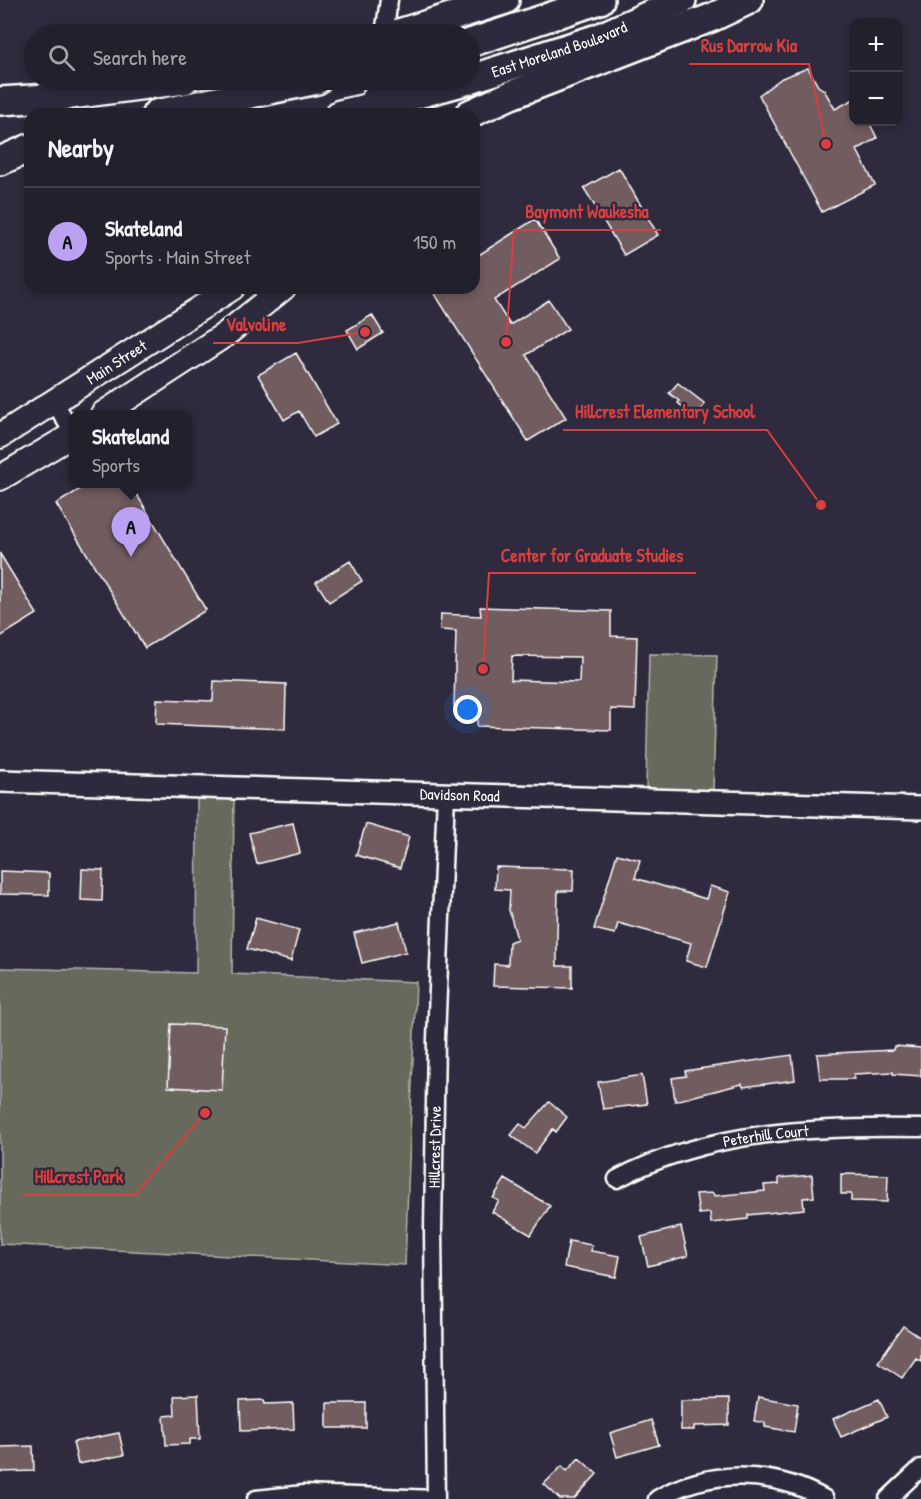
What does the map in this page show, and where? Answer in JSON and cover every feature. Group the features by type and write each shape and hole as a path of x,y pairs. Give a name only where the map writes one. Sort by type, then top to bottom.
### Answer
{"main road":[{"path":"440,0 466,13"},
{"path":"429,24 505,0"},
{"path":"480,40 600,0"},
{"name":"East Moreland Boulevard","path":"480,76 598,38 682,0"},
{"path":"480,109 713,17 749,0"},
{"path":"0,101 110,90"},
{"path":"92,108 141,90"},
{"path":"184,108 270,90"},
{"path":"371,108 374,90"},
{"path":"372,108 382,90"},
{"name":"East Moreland Boulevard","path":"379,108 435,90"},
{"path":"0,116 24,114"},
{"path":"0,161 24,151"},
{"path":"0,161 24,160"},
{"name":"Main Street","path":"0,436 223,294"},
{"path":"187,358 205,334 240,309 243,294"},
{"path":"109,410 226,334 276,294"},
{"path":"0,478 69,437"}],"street":[{"path":"385,24 389,0"},
{"path":"54,401 69,426"},
{"name":"Davidson Road","path":"0,781 921,808"},
{"name":"Hillcrest Drive","path":"435,1499 433,1217 436,1039 446,794"},
{"name":"Peterhill Court","path":"616,1179 672,1154 706,1145 762,1136 839,1128 921,1128"},
{"path":"888,1499 921,1467"},
{"path":"657,1499 684,1486 735,1476 776,1479 811,1491 825,1499"},
{"path":"256,1499 304,1494 435,1499"}],"green space":[{"path":"649,654 717,655 713,791 646,789"},
{"path":"197,798 234,798 232,974 416,982 405,1265 0,1244 0,968 196,973"}],"building":[{"path":"808,68 835,109 849,102 849,126 871,126 877,138 857,150 875,185 822,212 759,95 782,78"},
{"path":"619,168 658,235 624,255 584,188"},
{"path":"535,219 560,259 494,300 510,325 549,300 568,329 526,355 566,418 528,441 435,294 480,294 480,254"},
{"path":"372,315 383,333 358,349 347,330"},
{"path":"296,353 337,424 314,437 299,411 284,420 258,375"},
{"path":"678,383 705,404 695,417 669,393"},
{"path":"82,488 133,488 206,610 145,648 56,504"},
{"path":"0,554 37,614 0,637"},
{"path":"350,561 362,581 329,602 316,582"},
{"path":"480,607 611,611 611,636 637,637 635,710 611,709 611,730 477,726 477,706 454,705 456,631 440,630 441,614 481,616","holes":["512,656 580,657 579,682 511,680"]},
{"path":"214,681 286,684 285,729 156,724 157,699 213,701"},
{"path":"293,823 300,853 257,864 249,833"},
{"path":"366,824 409,837 400,868 356,855"},
{"path":"617,854 640,860 635,878 706,899 710,886 730,892 707,967 686,961 691,943 618,923 615,934 594,929"},
{"path":"496,867 574,869 573,891 558,891 557,937 557,966 572,966 572,988 493,986 494,964 508,965 509,942 517,939 509,910 510,890 495,889"},
{"path":"82,869 103,870 102,901 81,900"},
{"path":"0,871 49,873 49,895 0,894"},
{"path":"256,918 299,930 291,961 247,949"},
{"path":"399,922 406,952 362,963 354,933"},
{"path":"171,1024 225,1026 222,1090 168,1087"},
{"path":"894,1046 921,1048 921,1076 893,1074 893,1072 854,1074 854,1079 820,1079 817,1054 893,1050"},
{"path":"792,1055 795,1080 743,1087 742,1084 675,1101 672,1078 686,1076 685,1071"},
{"path":"642,1075 647,1104 603,1109 598,1082"},
{"path":"549,1102 567,1117 556,1132 553,1129 535,1153 511,1135 520,1124 526,1128"},
{"path":"841,1174 888,1175 887,1202 851,1201 851,1194 841,1194"},
{"path":"812,1175 814,1197 803,1198 804,1209 748,1215 748,1219 711,1223 710,1213 699,1214 696,1194 713,1193 714,1196 765,1191 764,1185 779,1184 779,1178"},
{"path":"505,1179 550,1206 531,1235 492,1212 499,1201 493,1198"},
{"path":"681,1227 688,1256 648,1266 641,1237"},
{"path":"569,1241 592,1245 591,1251 620,1256 616,1277 564,1267"},
{"path":"903,1326 921,1338 921,1361 916,1358 902,1378 878,1362"},
{"path":"198,1395 200,1439 190,1439 190,1444 166,1445 164,1416 175,1415 174,1396"},
{"path":"758,1397 798,1404 794,1432 765,1427 765,1423 754,1421"},
{"path":"729,1399 729,1425 694,1426 694,1430 681,1430 681,1400"},
{"path":"879,1399 887,1417 841,1437 833,1419"},
{"path":"264,1400 265,1404 293,1403 294,1429 241,1431 240,1401"},
{"path":"327,1403 366,1403 366,1428 327,1428"},
{"path":"651,1420 659,1445 617,1457 610,1433"},
{"path":"119,1433 124,1455 78,1464 73,1442"},
{"path":"33,1446 34,1471 0,1472 0,1447"},
{"path":"579,1458 597,1474 574,1499 560,1499 544,1484 562,1466 567,1471"}],"place":[{"name":"Rus Darrow Kia","path":"826,144"},
{"name":"Valvoline","path":"365,332"},
{"name":"Baymont Waukesha","path":"506,342"},
{"name":"Hillcrest Elementary School","path":"821,505"},
{"name":"Skateland","path":"131,557"},
{"name":"Center for Graduate Studies","path":"483,669"},
{"name":"Hillcrest Park","path":"205,1113"}]}
